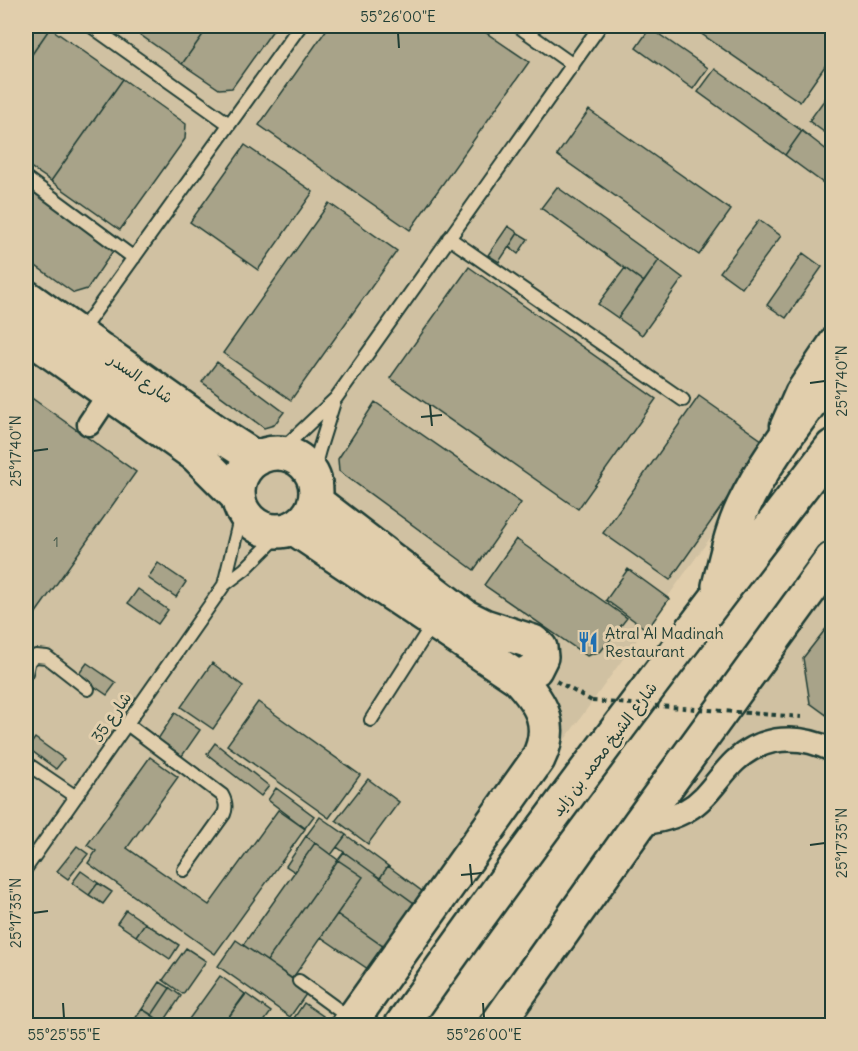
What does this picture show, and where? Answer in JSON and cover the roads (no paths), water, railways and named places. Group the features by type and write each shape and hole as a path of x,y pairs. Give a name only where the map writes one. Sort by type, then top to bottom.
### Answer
{"main road":[{"name":"شارع السدر","path":"26,297 229,441 268,456"},
{"name":"شارع السدر","path":"26,334 196,455 240,504"},
{"path":"716,598 731,537 742,508 777,448 832,373"},
{"name":"شارع الشيخ محمد بن زايد","path":"401,1026 466,933 716,598 832,447"},
{"path":"350,1022 538,759 543,749 546,727 540,705 518,678 288,530 266,530 252,523 240,504 241,475 268,456 292,456 304,464 314,488 466,617 537,645 541,657 538,665 518,678"},
{"path":"288,530 308,517 314,488"},
{"path":"496,1026 832,559"},
{"path":"780,631 832,599"}],"street":[{"path":"777,448 790,404 832,339"},
{"path":"88,424 109,394"},
{"path":"639,825 665,820 687,810 707,795 734,762 748,751 764,743 782,739 800,739 832,750"}],"lane":[{"path":"91,26 229,124"},
{"path":"79,334 300,26"},
{"path":"518,26 573,64"},
{"path":"268,456 336,398 600,26"},
{"path":"26,178 134,258"},
{"path":"449,238 683,400"},
{"path":"314,488 319,450 336,398"},
{"name":"شارع 35","path":"224,585 240,504"},
{"name":"شارع 35","path":"27,863 76,797 224,585 288,530"},
{"path":"371,720 434,622"},
{"path":"26,673 29,660 36,656 47,657 88,689"},
{"path":"127,724 222,795 226,804 224,814 184,870"},
{"path":"26,763 76,797"},
{"path":"299,981 350,1022"}],"place":[{"name":"Atral Al Madinah Restaurant","path":"588,642"}]}
